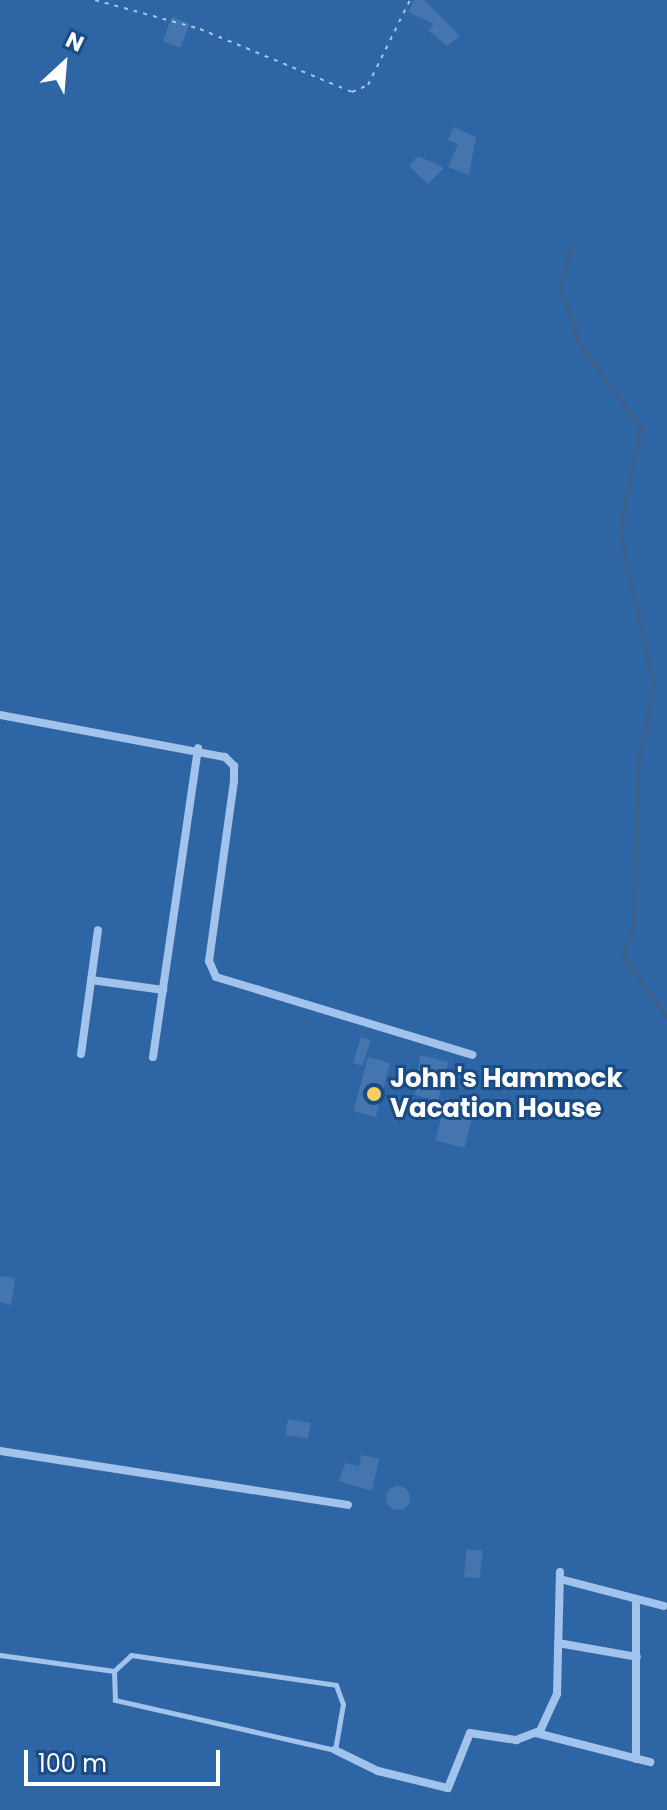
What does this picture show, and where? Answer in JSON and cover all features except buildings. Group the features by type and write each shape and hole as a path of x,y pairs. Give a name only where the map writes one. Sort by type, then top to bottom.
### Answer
{"street":[{"path":"0,715 198,748 234,766 209,961 216,977 472,1055"},
{"path":"153,1057 198,748"},
{"path":"81,1054 98,930"},
{"path":"91,980 163,990"},
{"path":"0,1451 348,1505"},
{"path":"536,1733 555,1703 560,1576 636,1604 664,1606"},
{"path":"636,1604 636,1759"},
{"path":"558,1643 637,1657"},
{"path":"335,1750 378,1771 448,1788 470,1733 516,1740 536,1733 650,1762"}],"lane":[{"path":"0,1655 114,1671"},
{"path":"131,1655 336,1685 343,1704 335,1750 115,1700 114,1671 131,1655"}],"path":[{"path":"95,0 186,24 352,92 368,85 410,0"}],"shaded area":[{"path":"0,0 667,0 667,1810 0,1810"}],"waterway":[{"path":"571,247 561,287 580,345 641,428 620,532 654,686 638,765 634,927 623,955 667,1018"}],"place":[{"name":"John's Hammock Vacation House","path":"374,1094"}]}
